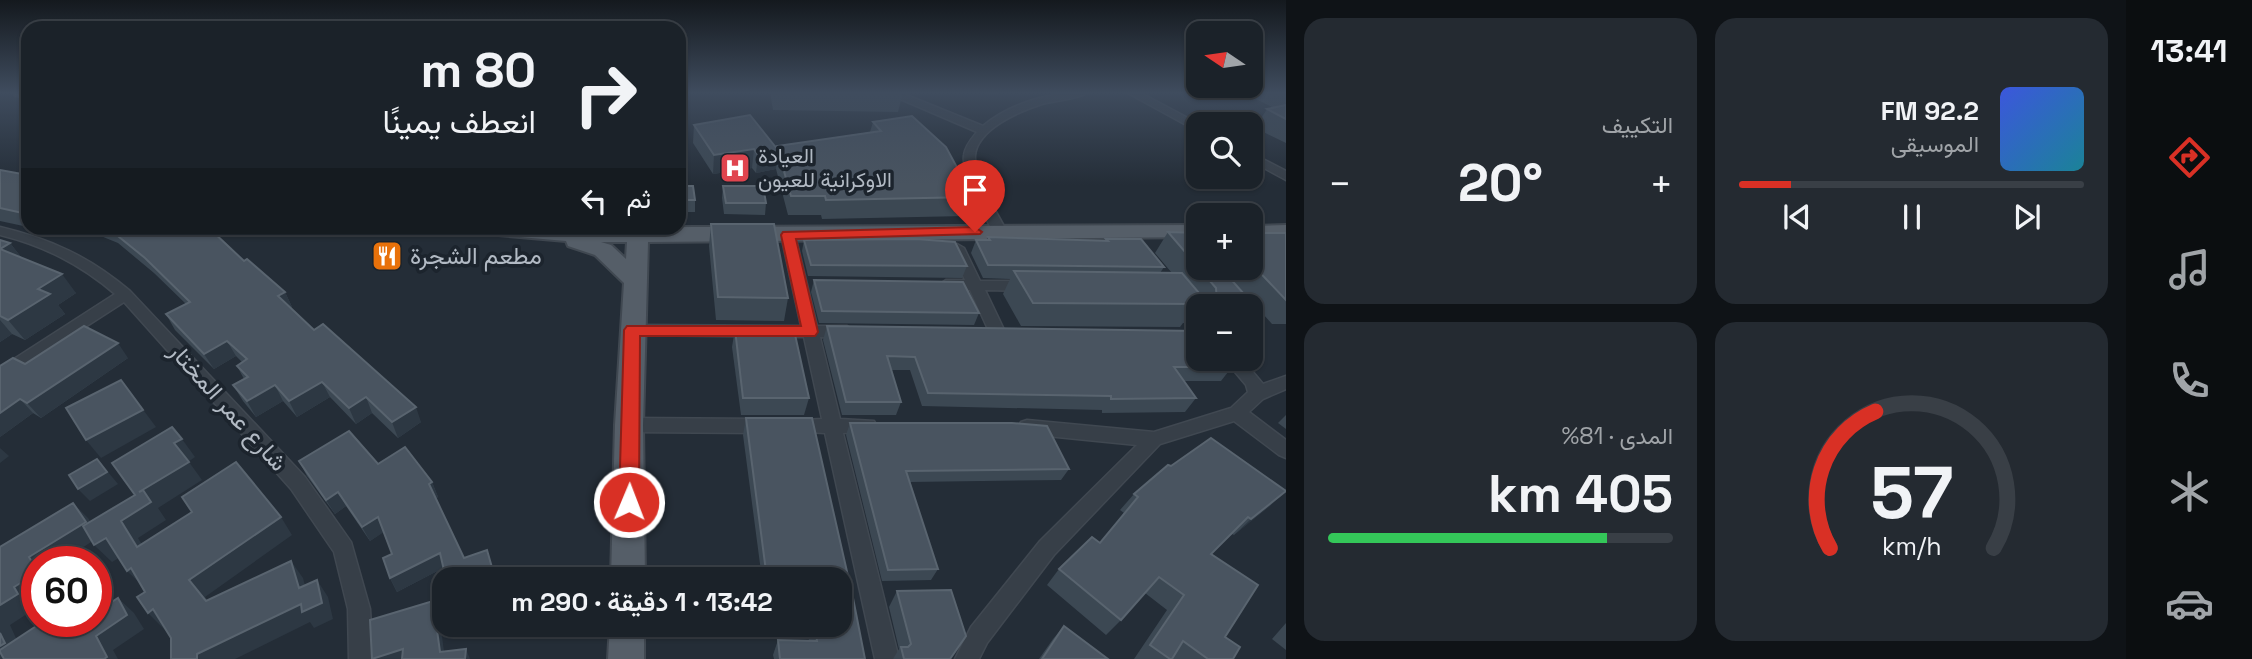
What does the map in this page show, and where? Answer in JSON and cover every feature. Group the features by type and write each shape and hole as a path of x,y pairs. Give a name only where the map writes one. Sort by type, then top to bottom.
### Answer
{"main road":[{"path":"636,277 647,261 693,233 788,235 950,231 1186,231"},
{"path":"579,235 636,277"},
{"path":"628,567 629,425 638,235"},
{"path":"626,659 627,637"}],"street":[{"path":"962,123 983,130"},
{"path":"994,123 983,130 970,150 970,163 1000,232"},
{"path":"1263,160 1286,167"},
{"path":"1263,163 1286,176"},
{"path":"950,231 998,334"},
{"name":"شارع عمر المختار","path":"0,232 62,248 108,278 125,293 298,483 344,549 359,609 361,659"},
{"path":"1128,233 1142,251"},
{"path":"788,235 806,284 810,332 887,659"},
{"path":"934,285 1040,286"},
{"path":"1172,288 1186,305"},
{"path":"0,376 125,293"},
{"path":"632,330 863,333"},
{"path":"1243,371 1254,383 1257,394"},
{"path":"1002,425 1154,439 1237,413 1257,394 1286,382"},
{"path":"1237,413 1286,450"},
{"path":"629,425 885,426"},
{"path":"967,659 979,635 1047,548 1154,439"}],"building":[{"path":"756,123 778,150 758,155 754,149 714,155 694,125"},
{"path":"874,123 919,123 946,147 973,197 826,200 825,196 791,196 777,146 881,131"},
{"path":"0,170 21,174 21,212 0,208"},
{"path":"686,186 693,186 695,200 686,200"},
{"path":"723,186 763,186 766,203 726,203"},
{"path":"711,224 774,224 788,298 718,297"},
{"path":"1168,232 1186,233 1186,253"},
{"path":"1263,233 1286,233 1286,300 1263,276"},
{"path":"117,235 216,235 244,261 247,259 285,292 278,296 314,330 323,324 416,407 392,422 366,397 349,408 322,382 289,401 275,385 247,401 233,385 248,377 237,366 247,359 227,341 204,354 166,314 190,302 145,258"},
{"path":"988,237 1108,241 1106,239 1141,239 1164,267 988,265 976,240 990,240"},
{"path":"916,239 955,242 967,266 811,265 804,240"},
{"path":"0,240 10,243 0,249"},
{"path":"0,249 62,274 38,289 50,294 8,320 0,316"},
{"path":"1014,271 1182,273 1200,294 1186,294 1186,304 1033,303"},
{"path":"814,280 963,282 979,313 822,311"},
{"path":"1209,280 1232,280 1244,294 1216,294 1216,288"},
{"path":"84,326 118,343 27,403 20,399 0,413 0,366 13,358 25,364"},
{"path":"827,326 1186,331 1186,367 1174,367 1196,398 1111,399 1111,396 928,393 915,357 887,356 901,402 846,402"},
{"path":"735,329 794,330 809,398 743,398"},
{"path":"121,380 143,410 86,440 66,408"},
{"path":"746,418 812,418 846,567 765,567"},
{"path":"850,423 1012,423 1047,426 1069,469 906,471 938,569 888,570"},
{"path":"172,427 182,439 174,443 189,462 139,492 143,490 151,502 121,521 137,547 192,512 182,497 236,462 281,517 189,580 206,601 291,561 299,588 317,580 322,603 302,612 301,604 197,654 197,659 171,659 171,638 153,609 148,613 137,597 145,592 131,568 127,571 106,538 94,545 83,526 135,495 112,463"},
{"path":"349,431 378,464 405,447 432,482 429,484 464,558 487,550 492,567 443,567 440,553 390,578 383,558 392,554 378,517 362,527 338,492 326,500 299,461"},
{"path":"1211,438 1286,491 1251,519 1248,517 1211,554 1258,585 1225,637 1240,647 1233,659 1208,659 1183,641 1170,659 1150,645 1184,595 1159,577 1121,620 1059,569 1092,537 1100,543 1138,497 1134,494 1168,465 1171,466"},
{"path":"97,459 107,472 78,489 69,475"},
{"path":"73,503 86,522 47,546 21,546 21,583 14,587 18,594 0,605 0,547"},
{"path":"951,590 966,636 950,659 904,659 901,647 911,644 897,591"},
{"path":"852,594 865,659 780,659 778,640 817,641 816,637 852,637"},
{"path":"118,598 127,615 112,625 112,602"},
{"path":"432,601 432,637 438,637 440,652 466,649 465,659 402,659 403,649 372,659 370,620"},
{"path":"1064,626 1108,659 1042,659"},
{"path":"0,633 5,643 0,646"},
{"path":"21,636 97,637 107,657 4,659 0,650"}],"place":[{"name":"العيادة الاوكرانية للعيون","path":"735,168"},
{"name":"مطعم الشجرة","path":"387,256"}],"route":[{"path":"629,502 632,330 810,332 788,235 975,232"}]}
